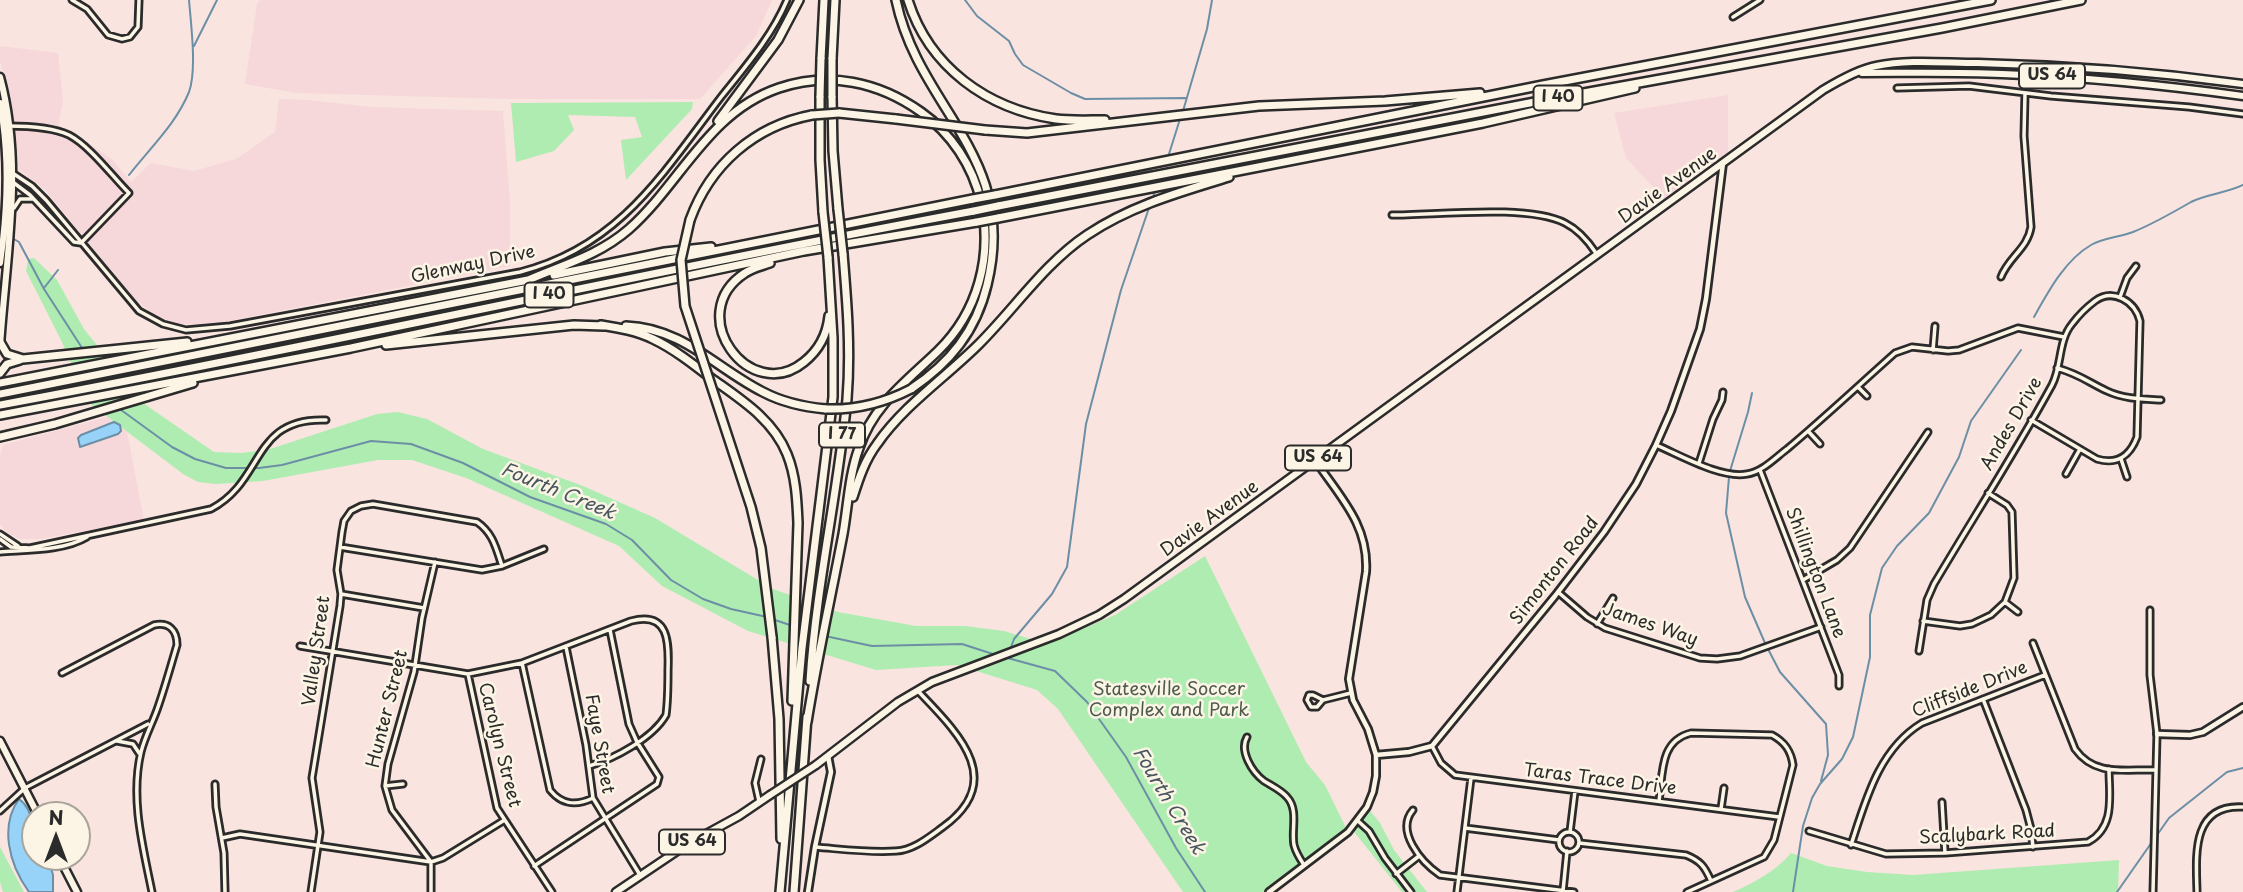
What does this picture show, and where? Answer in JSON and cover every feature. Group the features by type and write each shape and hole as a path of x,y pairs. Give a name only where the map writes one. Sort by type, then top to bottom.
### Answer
{"highway":[{"path":"688,161 765,60 799,0"},
{"name":"I 77","path":"780,892 798,647 807,611 833,397 831,298 820,160 824,0"},
{"name":"I 77","path":"815,653 816,615 847,398 849,336 833,151 832,60 835,0"},
{"path":"351,348 574,325 631,326 683,342 711,357 763,392 792,404 826,409 866,406 911,389 945,363 974,324 992,266 994,224 982,170 916,55 896,0"},
{"path":"908,0 928,44 964,82 988,98 1010,108 1058,119 1137,120"},
{"name":"I 40","path":"2,394 1543,85 1991,0"},
{"name":"I 40","path":"1,405 794,244 2081,0"},
{"path":"1,415 351,348 804,251 977,222 1483,123 1740,65"},
{"path":"526,281 583,259 620,236 639,219 717,127 751,100 785,86 829,79 852,81 900,99 923,113 951,141 972,175 982,206 986,236 983,266 976,294 949,339 891,394 868,428 856,457 826,621 815,653 794,892"},
{"path":"781,875 779,719 761,548 751,507 685,306 681,260 690,220 702,192 720,166 751,139 766,130 812,115 839,113 1027,133 1293,103 1459,96 1543,85"},
{"path":"844,531 864,465 896,421 974,349 1063,254 1092,232 1167,195 1231,176 1352,149"},
{"path":"2,383 665,252 761,240"},
{"path":"804,251 747,271 733,282 720,309 724,341 743,363 761,372 778,373 798,367 814,354 823,340 828,325 831,298"},
{"path":"601,326 625,329 676,351 761,416 776,435 787,453 797,500 795,606 798,647"},
{"path":"0,342 8,355 32,358 249,335"},
{"path":"0,373 7,364 32,358"},
{"path":"0,434 48,426 237,370"}],"main road":[{"name":"US 64","path":"1860,73 1873,66 1920,62 2086,66 2243,84"},
{"path":"2126,82 2128,74 2137,71"},
{"name":"US 64","path":"1860,73 2001,74 2126,82 2243,96"},
{"name":"Davie Avenue","path":"616,892 686,845 759,803 816,765 898,702 917,691 956,671 1059,634 1099,615 1823,90 1860,73"},
{"path":"0,77 7,126 7,171 11,181 0,348"},
{"path":"0,103 7,126"},
{"path":"0,263 4,256"},
{"path":"0,733 8,755"},
{"path":"0,741 31,801"},
{"path":"66,871 77,892"}],"street":[{"path":"72,0 87,9 108,35 122,39 130,37 138,27 139,0"},
{"name":"Glenway Drive","path":"7,171 33,187 46,200 139,311 163,324 186,330 230,326 545,265 599,237 641,200 762,44 787,0"},
{"path":"1733,17 1760,0"},
{"path":"1897,88 1951,85 2243,114"},
{"path":"2001,277 2009,261 2028,241 2031,228 2024,136 2025,93"},
{"path":"7,126 68,135 84,147 129,193 81,243"},
{"name":"Simonton Road","path":"1432,746 1558,592 1621,509 1656,445 1700,329 1723,163"},
{"path":"0,176 11,181"},
{"name":"Glenway Drive","path":"11,181 36,201 75,242 81,243"},
{"path":"10,214 20,199 36,201"},
{"path":"1392,215 1516,213 1546,216 1578,231 1597,255"},
{"path":"2031,420 2104,461 2121,458 2131,451 2137,437 2140,318 2130,302 2120,297 2127,278 2136,266"},
{"name":"Andes Drive","path":"1919,651 1927,600 1934,584 2053,382 2064,337 2070,326 2096,300 2107,296 2120,297"},
{"path":"1933,350 1936,326"},
{"path":"1656,445 1734,475 1747,474 1760,470 1808,432 1895,353 1912,348 1959,350 2018,328 2064,337"},
{"path":"2057,368 2084,377 2108,392 2138,399 2161,400"},
{"path":"1858,387 1867,396"},
{"path":"1699,463 1723,392"},
{"path":"0,537 12,547 30,548 211,509 228,499 270,440 282,428 300,421 326,420"},
{"path":"1808,432 1820,444"},
{"path":"1803,580 1837,560 1850,548 1928,432"},
{"path":"2066,474 2080,449"},
{"path":"2121,458 2127,477"},
{"path":"1269,892 1348,832 1367,807 1376,776 1376,755 1351,693 1349,679 1367,555 1360,528 1314,460"},
{"name":"Shillington Lane","path":"1760,470 1839,675 1839,687"},
{"path":"1923,621 1961,626 1972,624 1991,615 2005,601 2014,578 2014,522 2007,505 1988,493"},
{"name":"Valley Street","path":"312,892 319,846 319,818 312,778 341,594 337,570 344,521 351,511 373,504 477,522 487,529 494,539 502,566"},
{"path":"2,552 36,551 87,537"},
{"path":"340,547 482,570 502,566 544,549"},
{"name":"Hunter Street","path":"431,862 392,810 385,786 388,764 415,664 435,562"},
{"name":"James Way","path":"1558,592 1597,624 1684,654 1717,659 1740,656 1821,627"},
{"path":"341,594 424,608"},
{"path":"1597,624 1613,598"},
{"path":"2005,601 2018,612"},
{"path":"2150,610 2150,675 2157,734 2153,892"},
{"path":"300,646 468,674 522,663 644,618 662,627 668,639 666,715 661,724 637,742 610,759 589,766"},
{"path":"62,673 155,625 167,625 177,635 177,645 158,708 150,723 140,755 138,809 152,892"},
{"path":"534,866 657,784 659,777 629,724 610,630"},
{"path":"2033,643 2081,758 2100,769 2155,769"},
{"name":"Faye Street","path":"566,647 593,798 640,875"},
{"path":"522,663 550,790 564,802 573,804 593,798"},
{"name":"Carolyn Street","path":"468,674 492,794 503,821 552,892"},
{"name":"Cliffside Drive","path":"1851,845 1876,775 1907,732 1922,723 2045,675"},
{"path":"815,847 897,851 912,847 949,822 970,799 975,771 968,751 954,729 917,691"},
{"path":"1323,700 1311,695 1307,703 1314,708 1323,700 1351,693"},
{"path":"1983,699 2026,810 2032,847"},
{"path":"2157,734 2189,735 2203,732 2243,707"},
{"path":"0,811 25,789 150,723"},
{"path":"1659,801 1667,749 1681,735 1772,735 1781,740 1792,756 1793,765 1774,840 1764,857 1687,892"},
{"path":"1247,737 1244,742 1245,751 1254,771 1290,800 1294,812 1295,848 1304,865"},
{"path":"115,741 132,744 140,755"},
{"path":"1376,755 1409,752 1432,746"},
{"name":"Taras Trace Drive","path":"1432,746 1447,770 1455,775 1779,817"},
{"path":"808,892 831,772 828,756"},
{"path":"759,803 755,783 761,759"},
{"name":"Scalybark Road","path":"1809,831 1886,854 1945,853 2088,842 2102,832 2109,816 2109,769"},
{"path":"1457,892 1472,778"},
{"path":"215,784 225,892"},
{"path":"385,786 403,784"},
{"path":"1721,809 1724,788"},
{"path":"1570,832 1576,791"},
{"path":"1942,802 1945,853"},
{"path":"2197,892 2198,843 2203,827 2220,809 2243,807"},
{"path":"1413,810 1408,816 1409,837 1420,855 1440,875 1574,892"},
{"path":"222,838 240,834 431,862 443,858 503,821"},
{"path":"1357,821 1376,841 1396,874 1411,892"},
{"path":"1465,828 1559,840"},
{"path":"1559,840 1563,834 1570,832 1576,835 1579,843"},
{"path":"1559,840 1562,848 1567,851 1573,850 1579,843"},
{"path":"1579,843 1686,855 1699,860 1711,881"},
{"path":"1563,891 1567,851"},
{"path":"1396,874 1420,855"},
{"path":"431,862 432,892"}],"shaded area":[{"path":"260,0 772,0 756,36 700,99 508,99 296,93 245,84 257,4"},
{"path":"0,46 58,53 63,100 58,127 69,130 113,160 131,182 151,163 194,171 236,159 275,132 279,99 372,107 503,111 510,203 510,266 208,325 178,324 153,314 135,299 44,189 18,169 12,114 0,61"},
{"path":"1728,95 1728,153 1665,200 1626,158 1614,113"},
{"path":"107,417 127,432 144,520 41,539 20,539 7,533 0,524 0,456 3,445"}],"green space":[{"path":"693,102 692,109 626,180 621,140 642,137 635,117 568,115 574,130 554,151 516,162 511,103"},
{"name":"Statesville Soccer Complex and Park","path":"34,258 57,280 84,329 143,403 214,452 242,453 270,449 377,414 398,412 427,419 483,449 583,486 655,518 773,589 838,612 916,626 965,626 1004,631 1047,644 1115,615 1205,556 1306,762 1325,785 1348,832 1273,892 1183,892 1058,709 1037,690 957,665 876,670 748,631 662,586 619,546 466,478 412,460 378,460 263,481 216,484 198,482 183,474 88,402 62,342 26,271 28,259"},
{"path":"1367,807 1380,823 1394,850 1427,892 1402,892 1351,828"},
{"path":"0,847 24,892 3,892 0,882"},
{"path":"1791,853 1827,866 1913,875 2119,860 2118,892 1733,892 1765,876"}],"water":[{"path":"114,422 120,425 121,431 118,434 80,447 78,438 81,435"},
{"path":"19,799 21,871 52,871 53,892 29,892 16,869 8,832 13,809"}],"waterway":[{"path":"129,175 170,125 189,92 193,60 189,0"},
{"path":"194,46 217,0"},
{"path":"965,0 977,16 1009,41 1023,65 1071,93 1085,99 1186,98"},
{"path":"1183,111 1207,29 1212,0"},
{"path":"1169,154 1180,119"},
{"path":"2034,317 2065,268 2091,245 2140,229 2197,199 2243,185"},
{"path":"1152,200 1156,188"},
{"path":"1010,650 1014,639 1052,594 1067,567 1086,424 1121,290 1150,205"},
{"name":"Fourth Creek","path":"12,238 19,242 44,289 84,351"},
{"path":"44,288 58,270"},
{"path":"1793,892 1803,826 1812,798 1820,784 1842,759 1853,737 1870,657 1870,615 1882,568 1897,546 1929,513 1959,457 1971,421 2021,350"},
{"path":"1730,471 1752,393"},
{"name":"Fourth Creek","path":"117,407 172,447 195,459 226,468 282,465 371,441 411,444 463,463 530,497 606,524 632,540 671,580 703,599 767,617"},
{"path":"1729,477 1726,513 1745,597 1765,643"},
{"name":"Fourth Creek","path":"772,619 790,625"},
{"name":"Fourth Creek","path":"825,636 872,646 962,644 996,655"},
{"path":"1768,649 1780,672 1826,724 1828,755 1821,781"},
{"name":"Fourth Creek","path":"1004,657 1055,671 1087,702 1126,757 1176,848 1205,892"},
{"path":"2155,838 2169,818 2227,772 2243,768"},
{"path":"2117,892 2152,842"}]}
